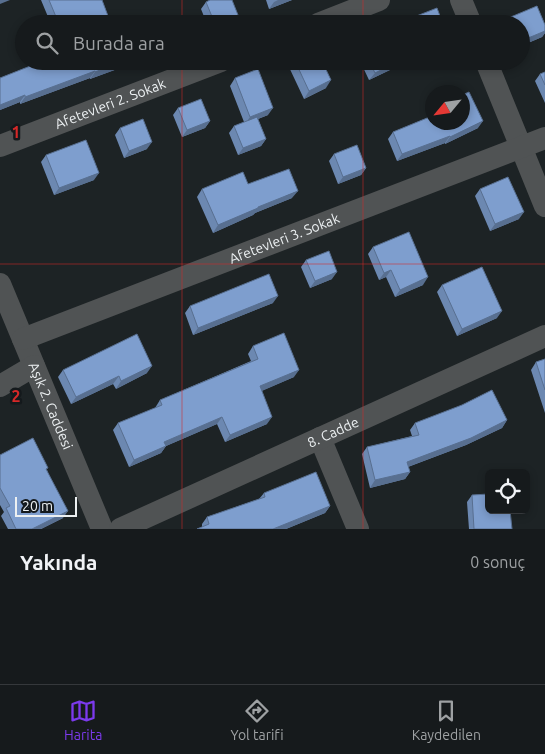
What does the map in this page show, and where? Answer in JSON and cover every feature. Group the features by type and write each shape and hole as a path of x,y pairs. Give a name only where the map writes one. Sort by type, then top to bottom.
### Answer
{"street":[{"path":"341,15 380,0"},
{"path":"461,0 467,15"},
{"name":"Afetevleri 2. Sokak","path":"0,146 198,70"},
{"path":"490,70 545,206"},
{"name":"Afetevleri 3. Sokak","path":"23,339 545,138"},
{"name":"Aşık 2. Caddesi","path":"0,284 102,529"},
{"name":"8. Cadde","path":"120,529 545,336"},
{"path":"0,386 34,366"},
{"path":"320,438 358,529"}],"building":[{"path":"49,0 102,0 108,15 55,15"},
{"path":"210,0 232,0 238,15 211,15 206,2"},
{"path":"537,6 545,25 545,31 530,37 530,15 516,15"},
{"path":"437,8 440,15 419,15"},
{"path":"20,70 100,70 0,105 0,78"},
{"path":"258,70 273,108 250,117 235,78"},
{"path":"299,70 326,70 331,80 309,91"},
{"path":"545,72 545,85 540,74"},
{"path":"470,94 483,121 470,127"},
{"path":"201,99 210,121 187,130 178,108"},
{"path":"257,117 266,139 243,148 234,126"},
{"path":"143,119 152,142 129,151 120,128"},
{"path":"425,119 425,130 464,130 402,154 393,132"},
{"path":"86,140 99,173 59,188 46,155"},
{"path":"357,145 366,168 343,177 334,154"},
{"path":"289,169 298,191 218,225 202,189 243,172 248,184"},
{"path":"508,177 524,212 495,224 480,189"},
{"path":"409,232 428,277 400,290 391,270 384,273 373,247"},
{"path":"329,251 337,272 315,281 306,260"},
{"path":"482,267 502,311 462,329 442,285"},
{"path":"269,274 278,296 198,328 190,306"},
{"path":"284,333 299,370 260,386 272,417 230,435 222,417 164,442 166,446 134,460 118,423 162,405 160,400 258,359 253,346"},
{"path":"137,334 152,366 121,381 119,376 76,397 63,370"},
{"path":"545,359 545,390 536,362"},
{"path":"492,390 507,420 471,438 407,462 410,472 375,480 367,447 419,435 415,423 462,405"},
{"path":"33,438 48,468 46,469 68,511 32,529 16,529 6,508 10,506 0,488 0,455"},
{"path":"316,472 330,506 273,529 197,529 209,524 207,517 265,497 264,493"},
{"path":"485,494 485,514 510,514 512,529 474,529 472,495"}]}
